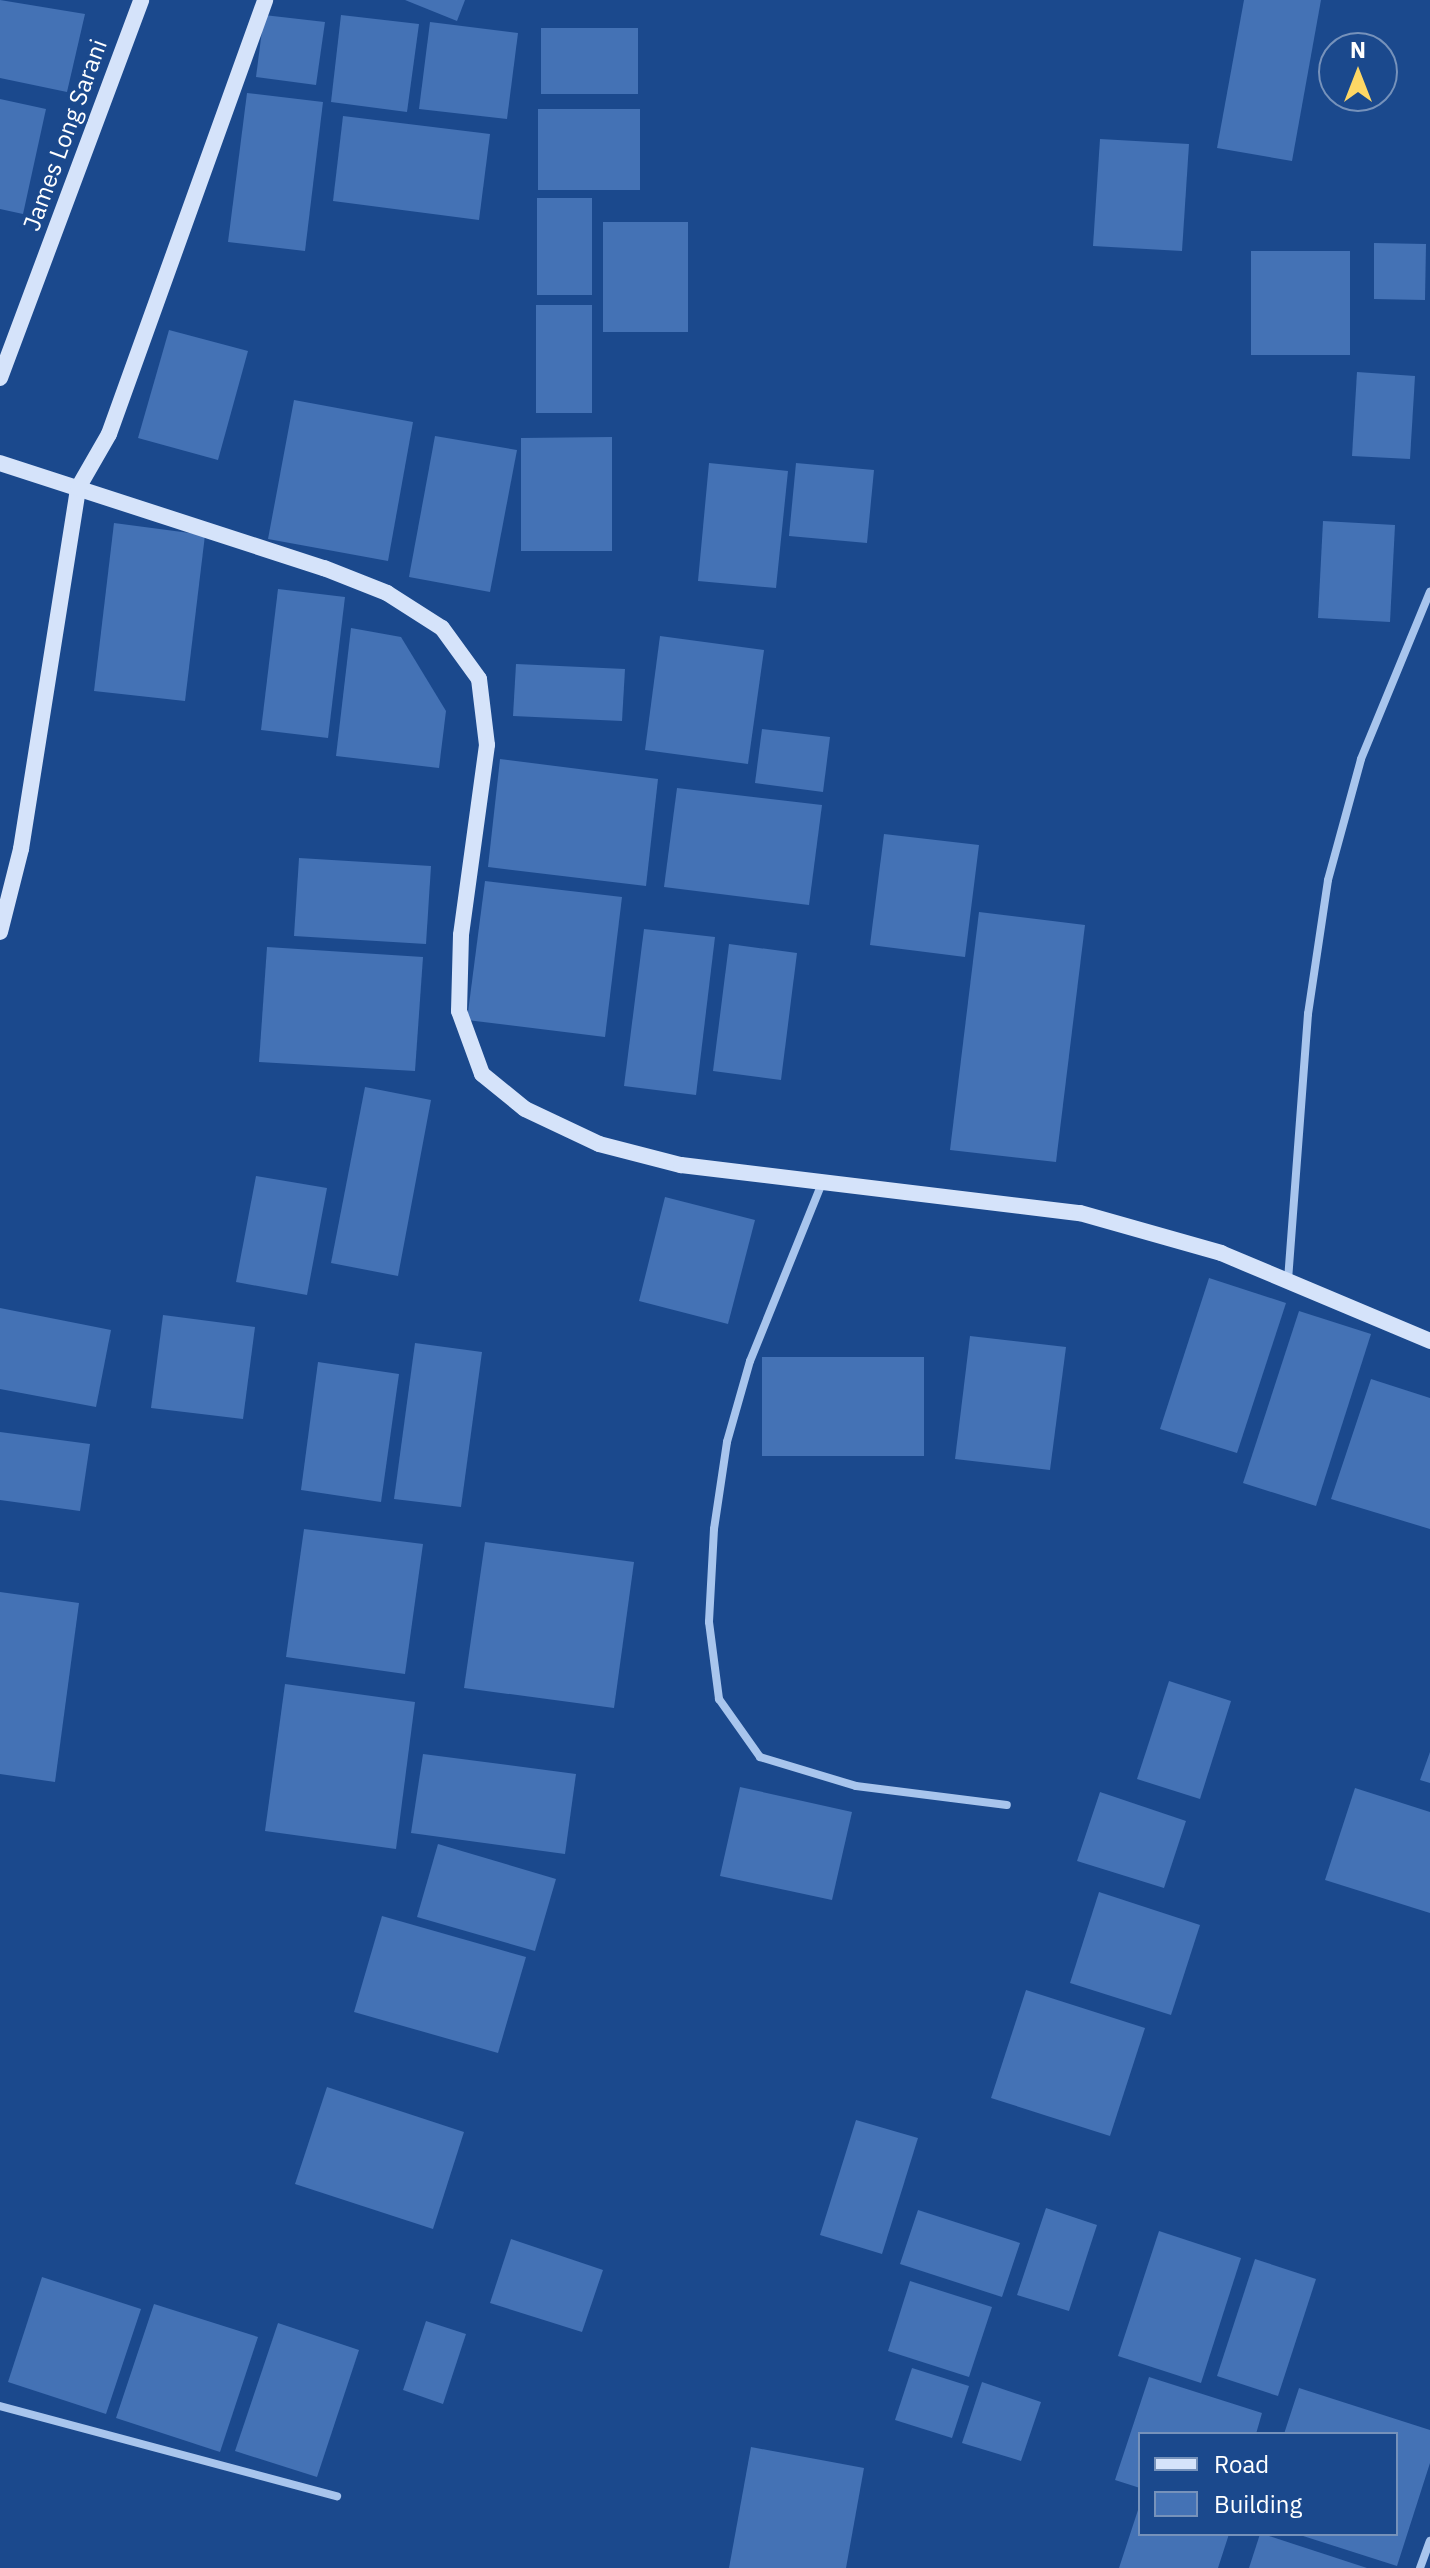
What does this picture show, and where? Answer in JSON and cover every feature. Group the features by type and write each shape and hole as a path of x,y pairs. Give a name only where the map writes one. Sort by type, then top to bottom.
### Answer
{"street":[{"name":"James Long Sarani","path":"0,378 141,0"},
{"path":"0,932 21,849 78,488 109,434 265,0"},
{"path":"0,463 387,593 442,628 479,679 487,745 461,935 459,1011 482,1074 525,1109 599,1144 681,1165 1080,1213 1221,1253 1430,1341"},
{"path":"1288,1280 1308,1014 1328,880 1361,759 1430,592"},
{"path":"823,1182 750,1361 727,1442 714,1529 709,1622 719,1699 760,1757 856,1786 1007,1805"},
{"path":"0,2406 337,2496"},
{"path":"1420,2568 1430,2541"}],"building":[{"path":"0,0 85,14 67,92 0,78"},
{"path":"405,0 465,0 457,21"},
{"path":"1244,0 1321,0 1292,161 1217,148"},
{"path":"264,15 325,22 316,85 256,77"},
{"path":"341,15 419,24 407,112 331,102"},
{"path":"430,22 518,33 507,119 419,109"},
{"path":"541,28 638,28 638,94 541,94"},
{"path":"247,93 323,102 305,251 228,242"},
{"path":"0,99 46,109 23,214 0,209"},
{"path":"538,109 640,109 640,190 538,190"},
{"path":"343,116 490,134 479,220 333,201"},
{"path":"1100,139 1189,144 1182,251 1093,246"},
{"path":"537,198 592,198 592,295 537,295"},
{"path":"603,222 688,222 688,332 603,332"},
{"path":"1374,243 1426,244 1425,300 1374,299"},
{"path":"1251,251 1350,251 1350,355 1251,355"},
{"path":"536,305 592,305 592,413 536,413"},
{"path":"169,330 248,351 218,460 138,438"},
{"path":"1357,372 1415,376 1410,459 1352,456"},
{"path":"294,400 413,422 388,561 268,539"},
{"path":"435,436 517,450 490,592 409,577"},
{"path":"612,437 612,551 521,551 521,438"},
{"path":"709,463 788,471 776,588 698,581"},
{"path":"796,463 874,470 867,543 789,536"},
{"path":"1323,521 1395,525 1390,622 1318,618"},
{"path":"114,523 205,535 185,701 94,691"},
{"path":"278,589 345,597 328,738 261,730"},
{"path":"351,628 401,637 446,711 439,768 336,756"},
{"path":"660,636 764,650 748,764 645,750"},
{"path":"516,664 625,669 622,721 513,716"},
{"path":"762,729 830,737 823,792 755,783"},
{"path":"500,759 658,779 646,886 488,867"},
{"path":"677,788 822,805 809,905 664,887"},
{"path":"884,834 979,845 965,957 870,945"},
{"path":"299,858 431,866 426,944 294,936"},
{"path":"485,881 622,897 605,1037 467,1020"},
{"path":"979,912 1085,925 1056,1162 950,1150"},
{"path":"644,929 715,937 696,1095 624,1086"},
{"path":"729,944 797,953 781,1080 713,1071"},
{"path":"267,947 423,957 415,1071 259,1062"},
{"path":"365,1087 431,1100 398,1276 331,1263"},
{"path":"256,1176 327,1188 307,1295 236,1282"},
{"path":"665,1197 755,1220 728,1324 639,1301"},
{"path":"1209,1278 1286,1303 1237,1453 1160,1429"},
{"path":"0,1308 111,1330 96,1407 0,1389"},
{"path":"1299,1311 1371,1334 1316,1506 1243,1483"},
{"path":"163,1315 255,1327 243,1419 151,1408"},
{"path":"970,1336 1066,1347 1050,1470 955,1459"},
{"path":"415,1343 482,1352 461,1507 394,1499"},
{"path":"762,1357 924,1357 924,1456 762,1456"},
{"path":"318,1362 399,1374 381,1502 301,1490"},
{"path":"1371,1379 1430,1398 1430,1529 1331,1499"},
{"path":"0,1432 90,1444 80,1511 0,1500"},
{"path":"304,1529 423,1544 405,1674 286,1657"},
{"path":"485,1542 634,1562 614,1708 464,1688"},
{"path":"0,1592 79,1603 55,1782 0,1774"},
{"path":"1169,1681 1231,1701 1200,1799 1137,1779"},
{"path":"285,1684 415,1702 396,1849 265,1831"},
{"path":"1430,1752 1430,1783 1420,1780"},
{"path":"423,1754 576,1774 565,1854 411,1833"},
{"path":"740,1787 852,1812 832,1900 720,1876"},
{"path":"1355,1788 1430,1812 1430,1913 1325,1880"},
{"path":"1100,1792 1186,1821 1164,1888 1077,1861"},
{"path":"438,1844 556,1879 535,1951 417,1917"},
{"path":"1099,1892 1200,1925 1171,2015 1070,1983"},
{"path":"382,1916 526,1957 498,2053 354,2012"},
{"path":"1026,1990 1145,2028 1110,2136 991,2098"},
{"path":"327,2087 464,2132 433,2229 295,2184"},
{"path":"856,2120 918,2138 882,2254 820,2235"},
{"path":"1046,2208 1097,2225 1069,2311 1017,2295"},
{"path":"918,2210 1020,2243 1002,2297 900,2264"},
{"path":"1159,2231 1241,2258 1201,2383 1118,2356"},
{"path":"511,2239 603,2270 582,2332 490,2303"},
{"path":"1255,2259 1316,2279 1278,2396 1217,2376"},
{"path":"42,2277 141,2309 106,2414 8,2382"},
{"path":"910,2281 992,2307 969,2377 888,2351"},
{"path":"154,2304 258,2337 220,2452 116,2418"},
{"path":"426,2321 466,2334 443,2404 403,2390"},
{"path":"278,2323 359,2350 317,2477 235,2451"},
{"path":"912,2368 969,2386 952,2438 895,2420"},
{"path":"1149,2377 1262,2413 1257,2432 1138,2432 1138,2487 1115,2480"},
{"path":"982,2382 1041,2402 1021,2461 962,2443"},
{"path":"1299,2388 1430,2430 1430,2463 1397,2566 1303,2536 1398,2536 1398,2432 1285,2432"},
{"path":"751,2447 864,2468 846,2568 729,2568"},
{"path":"1138,2510 1138,2536 1228,2536 1218,2568 1119,2568"},
{"path":"1259,2536 1269,2536 1367,2568 1249,2568"}]}
